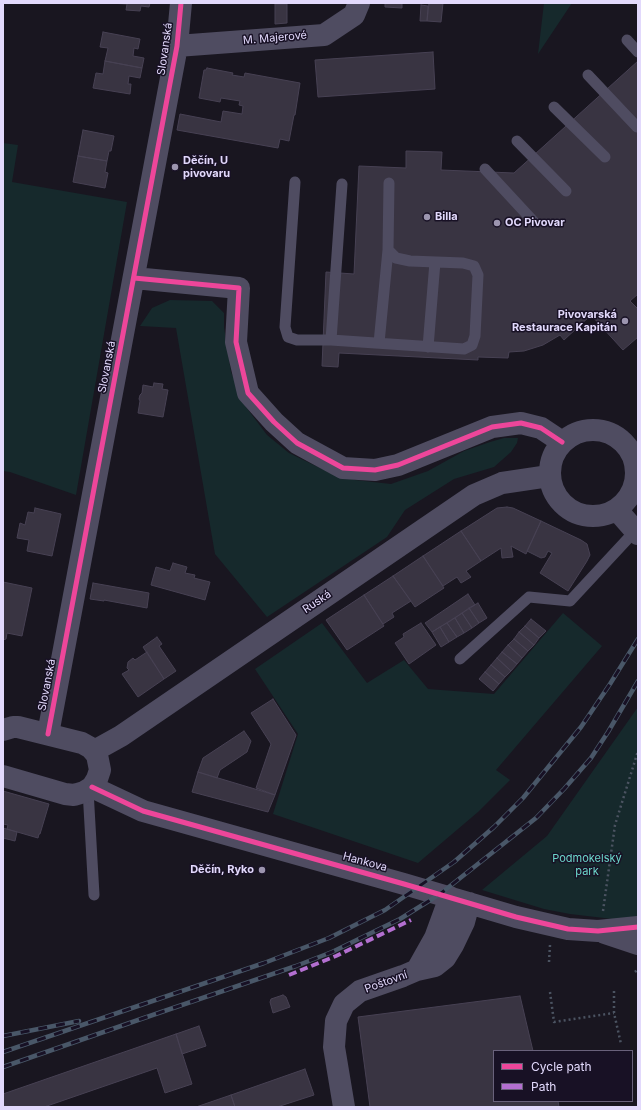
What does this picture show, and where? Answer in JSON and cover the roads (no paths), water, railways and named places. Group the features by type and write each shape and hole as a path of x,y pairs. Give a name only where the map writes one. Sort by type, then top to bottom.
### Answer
{"street":[{"name":"Slovanská","path":"48,734 177,46 181,3"},
{"name":"M. Majerové","path":"177,46 324,34 354,15 359,3"},
{"path":"134,278 239,288 236,342 248,393 274,422 297,443 344,468 374,470 398,465 492,427 522,423 542,428 562,442"},
{"path":"596,430 607,432 618,438 636,455 637,468 633,492 626,502 617,510 603,516 588,517 573,512 561,503 553,490 549,476 550,464 555,452 562,442 572,435 583,431 596,430"},
{"name":"Ruská","path":"94,751 120,736 474,495 502,483 549,476"},
{"path":"617,510 636,532"},
{"path":"3,730 18,727 82,743 94,751 100,770 97,779 90,788 79,794 69,794 3,776"},
{"name":"Hankova","path":"90,788 143,811 516,917 568,929 600,923 638,927"},
{"name":"Poštovní","path":"344,1107 334,1047 336,1021 344,1004 360,991 417,970 435,966 445,958 464,922 460,900"},
{"path":"600,923 638,944"}],"lane":[{"path":"627,40 638,52"},
{"path":"588,75 637,127"},
{"path":"554,107 605,157"},
{"path":"517,141 566,191"},
{"path":"485,169 534,222"},
{"path":"295,182 285,327 288,337 296,340 331,340 464,349 472,345 475,336 478,275 474,266 463,263 410,262 396,258 388,250"},
{"path":"379,343 388,250 389,183"},
{"path":"331,340 342,184"},
{"path":"428,347 435,262"},
{"path":"460,660 529,597 570,601 636,532"},
{"path":"90,788 94,895"}],"railway":[{"path":"3,1052 264,963 329,938 385,910 454,862 494,827 523,798 581,727 638,639"},
{"path":"3,1067 296,966 332,952 400,919 440,894 536,818 591,758 638,681"},
{"path":"3,1036 79,1021"}],"place":[{"name":"Děčín, U pivovaru","path":"175,167"},
{"name":"Billa","path":"427,217"},
{"name":"OC Pivovar","path":"497,223"},
{"name":"Pivovarská Restaurace Kapitán","path":"625,321"},
{"name":"Děčín, Ryko","path":"262,870"}],"park label":[{"name":"Podmokelský park","path":"587,865"}]}
